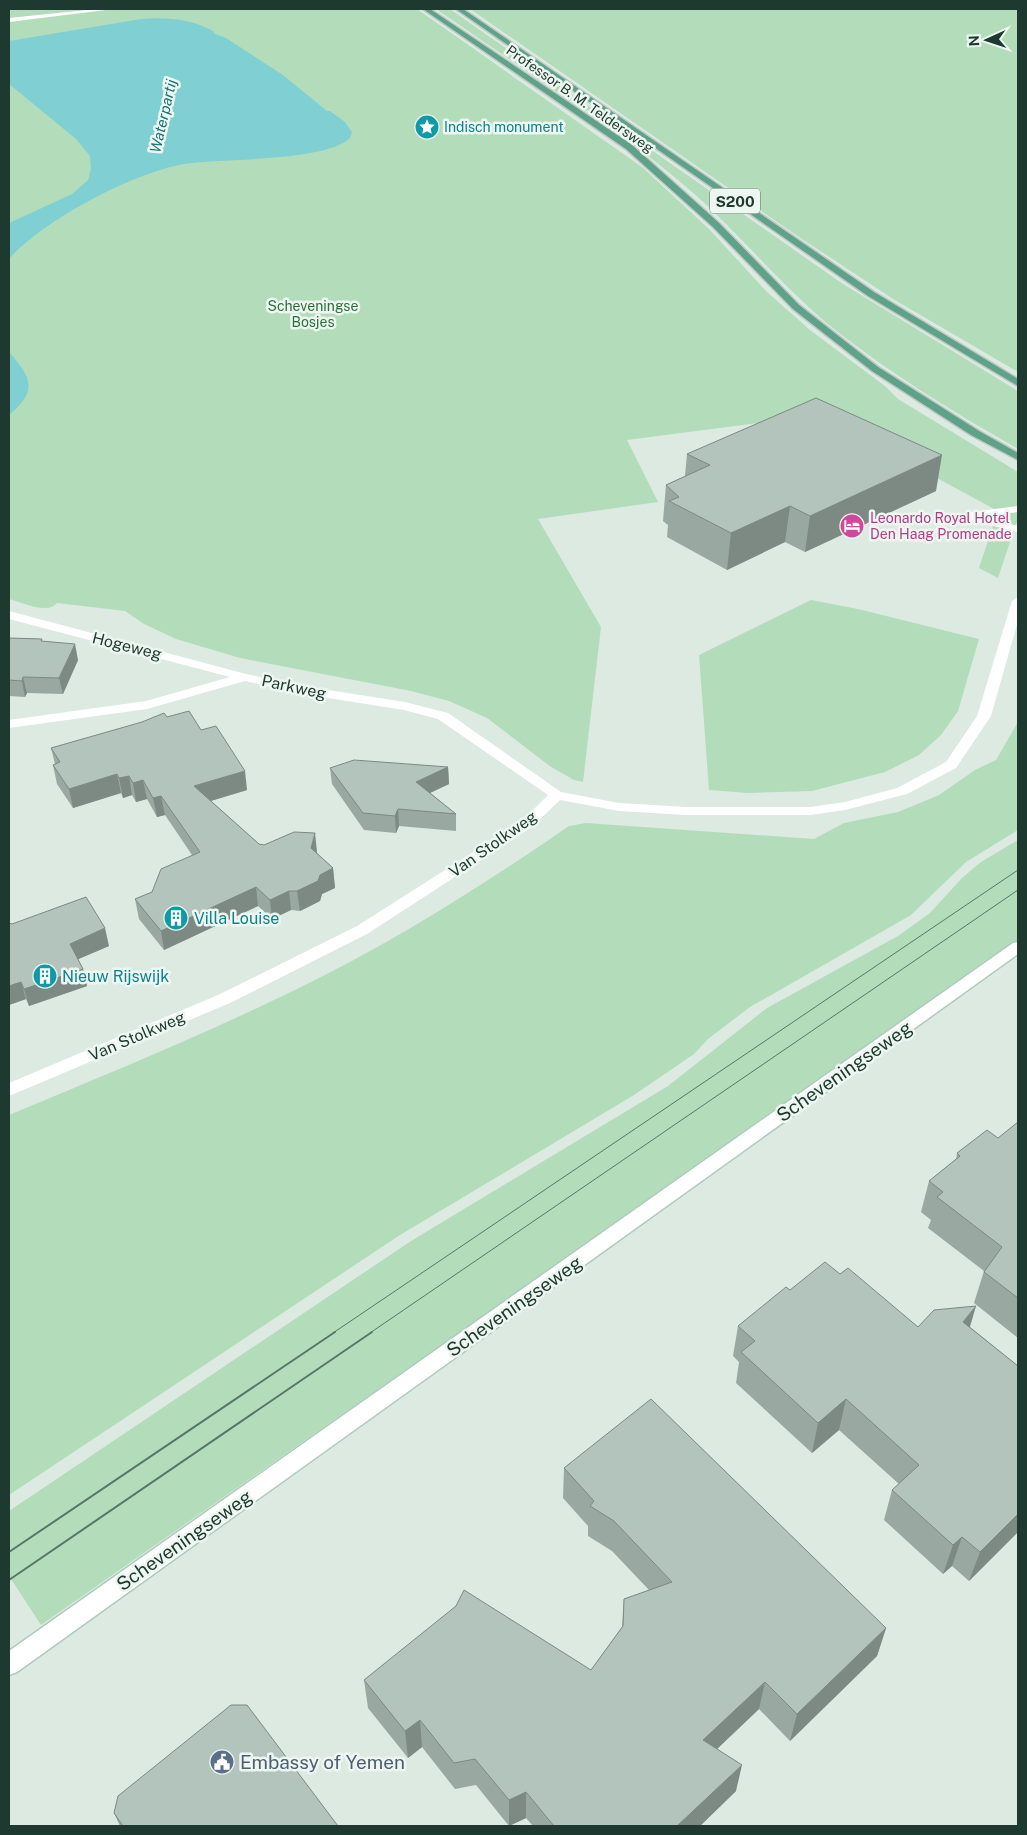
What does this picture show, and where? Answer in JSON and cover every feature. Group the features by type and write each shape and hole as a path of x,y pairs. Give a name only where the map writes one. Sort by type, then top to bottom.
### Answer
{"main road":[{"name":"Professor B. M. Teldersweg","path":"426,9 629,147 716,224 796,308 868,364 912,394 1018,457"},
{"name":"Professor B. M. Teldersweg","path":"459,9 871,294 1018,383"}],"street":[{"path":"9,20 112,9"},
{"path":"1018,509 964,516 1018,529"},
{"path":"557,795 619,807 686,811 810,811 845,806 902,791 951,765 984,716 1018,601"},
{"name":"Hogeweg","path":"9,615 245,677"},
{"name":"Parkweg","path":"9,724 147,705 245,677 309,691 404,706 443,716 557,795"},
{"name":"Van Stolkweg","path":"9,1090 224,1000 362,930 527,824 557,795"},
{"name":"Scheveningseweg","path":"9,1664 1018,947"}],"green space":[{"name":"Scheveningse Bosjes","path":"9,9 417,9 642,167 709,229 767,292 810,330 885,386 898,399 1018,472 1018,518 998,578 979,568 998,511 820,415 627,440 658,502 538,519 601,627 583,782 574,780 551,767 487,718 449,701 411,691 240,658 176,639 144,624 125,611 57,603 47,608 41,608 9,599"},
{"path":"436,9 450,9 593,109 585,111"},
{"path":"470,9 1018,9 1018,372 893,299 796,235"},
{"path":"610,121 843,284 1018,391 1018,449 878,362 834,329 787,286 699,198 659,164 603,122"},
{"path":"811,600 858,609 979,639 958,711 941,735 919,755 885,772 812,791 748,793 709,790 699,655"},
{"path":"1018,722 1018,830 966,862 911,915 750,1007 708,1039 694,1054 634,1095 400,1235 9,1495 9,1115 190,1039 262,1006 367,953 436,913 569,826 586,823 814,839 844,823 898,812 939,795 975,770 996,760"},
{"path":"1018,840 1018,941 41,1625 9,1576 9,1511 411,1241 668,1086 767,1008 898,936 930,913 962,878 981,862"}],"water":[{"name":"Waterpartij","path":"161,18 198,24 226,38 283,75 327,111 330,111 345,122 352,132 350,138 337,146 319,151 272,158 184,164 139,177 90,200 66,214 25,244 9,259 9,223 72,194 88,180 91,169 90,156 76,139 9,84 9,41 141,19"},
{"path":"9,352 27,377 28,391 24,399 9,415"}],"building":[{"path":"816,398 942,455 810,516 790,506 731,533 669,501 679,497 666,485 710,465 687,454"},
{"path":"9,638 42,639 41,641 75,644 59,678 23,677 22,681 9,680"},
{"path":"189,711 201,730 216,726 245,771 194,786 259,844 264,845 294,832 315,833 311,848 333,868 320,875 318,881 297,891 289,891 270,900 256,887 161,931 135,899 152,892 161,869 200,852 161,796 153,798 143,780 133,783 129,776 119,778 117,774 69,789 53,765 60,762 51,748 142,722 164,713 167,717"},
{"path":"354,760 448,767 416,782 456,814 398,809 395,816 363,813 330,768"},
{"path":"86,897 105,928 70,944 83,969 24,989 21,982 9,986 9,923 12,924"},
{"path":"1018,1122 1018,1298 984,1272 1002,1247 937,1197 943,1192 929,1181 960,1156 957,1153 987,1130 998,1138"},
{"path":"825,1262 840,1274 848,1268 918,1327 934,1310 976,1306 963,1322 1018,1366 1018,1514 980,1552 962,1537 953,1545 892,1490 919,1465 846,1399 818,1423 741,1352 755,1341 738,1326 786,1287 790,1290"},
{"path":"651,1399 886,1628 797,1714 765,1682 703,1740 742,1765 677,1826 554,1826 526,1792 509,1800 475,1759 454,1763 420,1720 405,1731 364,1680 456,1606 464,1590 591,1670 623,1626 624,1599 672,1582 614,1521 590,1506 594,1501 564,1468"},
{"path":"231,1705 247,1705 338,1826 123,1826 114,1813 118,1796"}],"tram line":[{"path":"333,1333 1018,870"},
{"path":"370,1333 1018,890"},
{"path":"9,1552 335,1332"},
{"path":"9,1580 372,1332"}],"place":[{"name":"Indisch monument","path":"427,127"},
{"name":"Leonardo Royal Hotel Den Haag Promenade","path":"852,526"},
{"name":"Villa Louise","path":"176,918"},
{"name":"Nieuw Rijswijk","path":"45,976"},
{"name":"Embassy of Yemen","path":"222,1762"}]}
